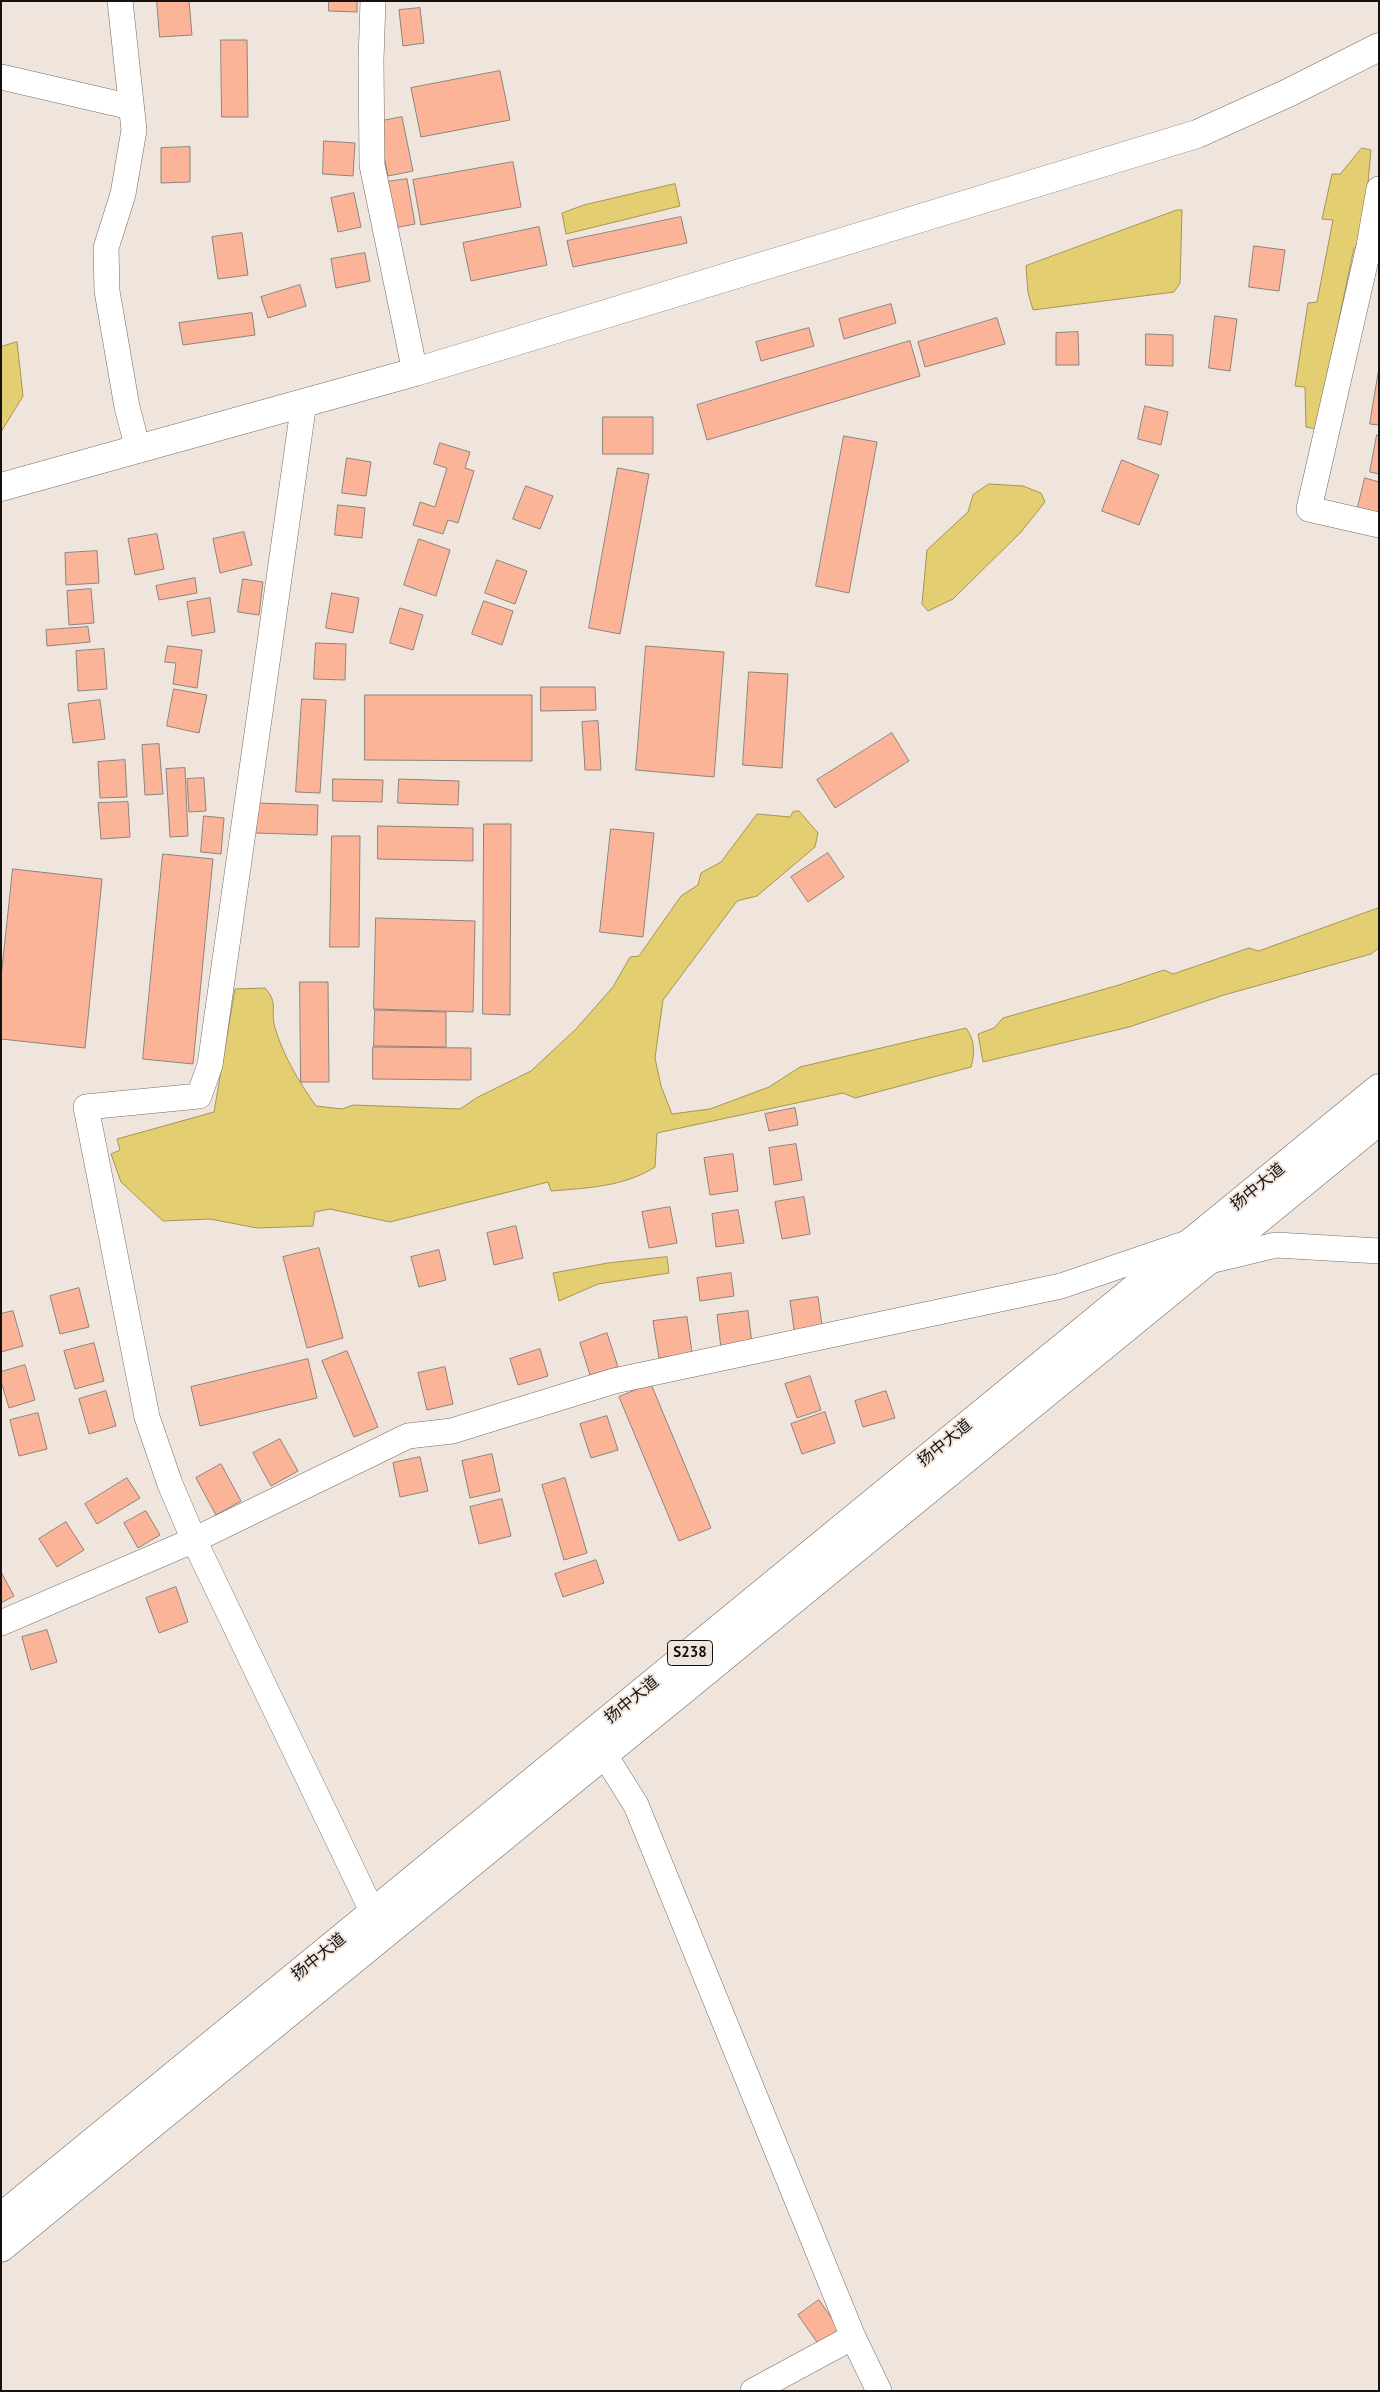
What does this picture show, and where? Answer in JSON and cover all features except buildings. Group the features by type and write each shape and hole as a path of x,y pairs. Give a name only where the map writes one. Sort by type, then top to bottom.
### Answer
{"main road":[{"path":"1,487 415,372 1197,134 1288,93 1379,47"},
{"name":"扬中大道","path":"1200,1252 1379,1088"},
{"name":"扬中大道","path":"1,2248 380,1923 598,1744 1200,1252 1379,1121"},
{"name":"扬中大道","path":"1,2217 380,1923"}],"street":[{"path":"120,1 134,130 123,194 106,248 107,291 127,407 138,449"},
{"path":"373,1 370,60 372,166 415,372"},
{"path":"1,77 131,107"},
{"path":"1379,189 1370,246 1309,509 1379,525"},
{"path":"304,402 210,1065 199,1096 86,1107 147,1417 170,1484 194,1540 380,1923"},
{"path":"1,1623 194,1540 408,1436 452,1431 614,1381 1061,1286 1200,1252 1276,1244 1379,1251"},
{"path":"598,1744 636,1805 853,2337 879,2391"},
{"path":"753,2391 853,2337"}],"shaded area":[{"path":"1362,148 1371,150 1362,249 1354,248 1316,429 1306,427 1305,387 1295,386 1308,303 1317,302 1333,220 1322,219 1332,174 1340,174"},
{"path":"675,184 680,206 566,234 562,213 584,205"},
{"path":"1177,210 1182,210 1180,283 1174,292 1033,310 1028,293 1026,266"},
{"path":"17,342 23,396 1,432 1,347"},
{"path":"989,484 1023,486 1041,493 1045,502 1021,532 953,599 928,611 922,604 927,550 968,512 973,495"},
{"path":"799,811 818,833 815,847 757,896 737,901 663,1000 655,1058 661,1086 672,1114 710,1109 769,1087 800,1067 966,1028 971,1037 973,1047 971,1067 855,1098 843,1093 657,1133 655,1167 643,1174 618,1183 551,1191 548,1182 390,1222 330,1209 315,1212 313,1226 257,1228 210,1219 163,1221 121,1182 111,1154 120,1150 117,1139 214,1112 235,989 265,988 269,993 273,1003 275,1028 287,1059 316,1106 342,1109 353,1105 460,1109 478,1097 531,1071 576,1029 613,987 630,957 639,956 681,896 698,885 701,873 721,862 757,814 790,817 793,812"},
{"path":"1379,908 1379,948 1371,954 1224,995 1129,1027 983,1062 978,1034 994,1028 1003,1018 1119,985 1164,970 1173,974 1249,948 1258,951"},
{"path":"667,1257 669,1273 598,1284 559,1301 553,1273 608,1263"}]}
